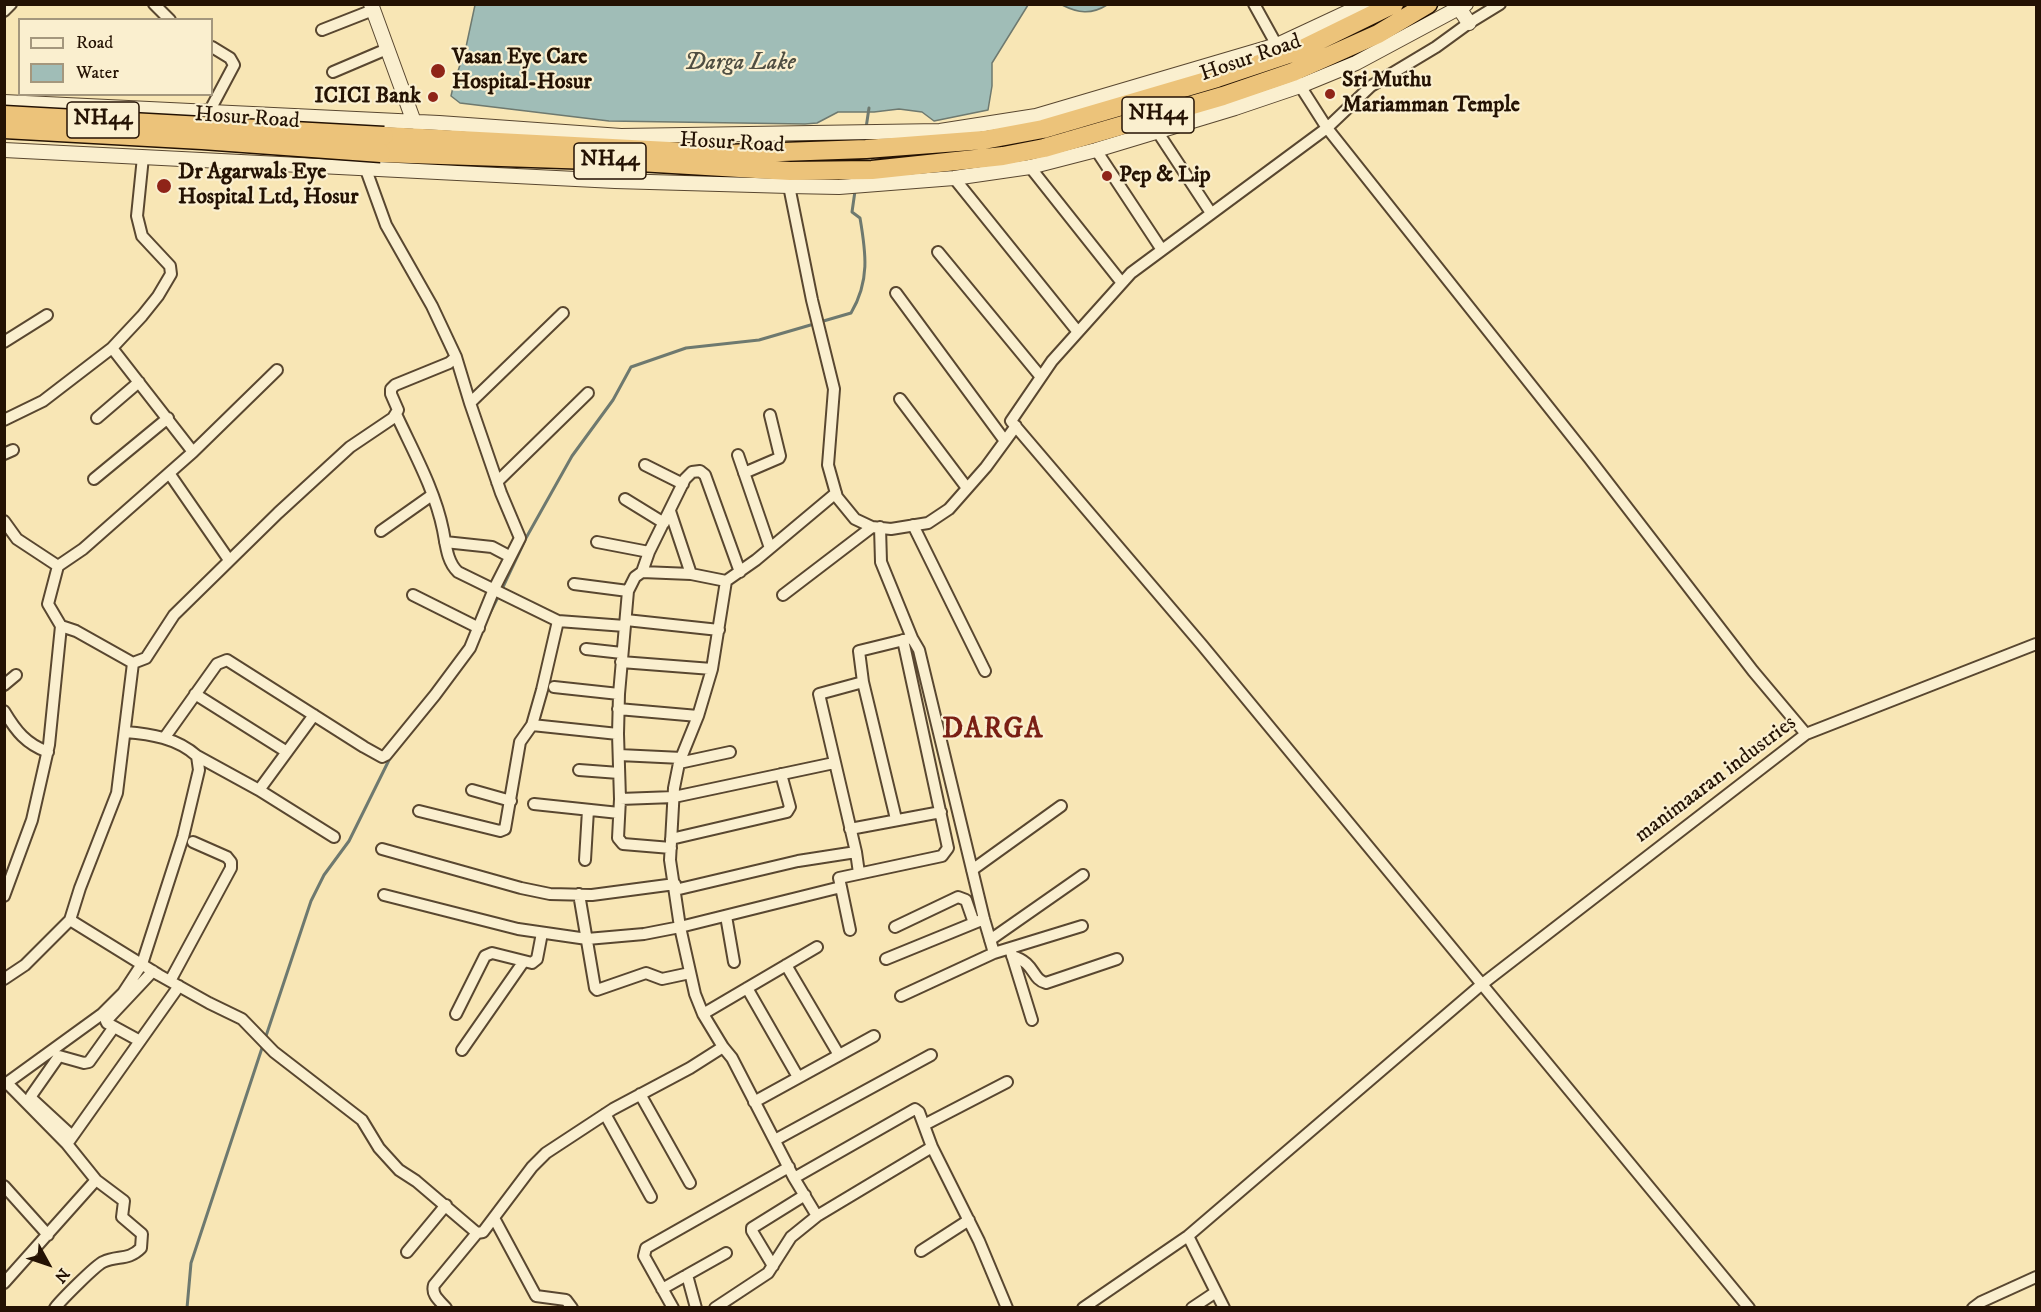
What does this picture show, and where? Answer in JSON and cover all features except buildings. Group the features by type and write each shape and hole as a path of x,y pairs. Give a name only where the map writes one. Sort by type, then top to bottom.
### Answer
{"highway":[{"name":"Hosur Road","path":"4,129 202,140 726,154 841,142 984,140 1043,129 1217,78 1280,51 1317,42 1395,4"},
{"name":"Hosur Road","path":"4,115 382,144 790,171 839,179 870,178 1044,148 1222,96 1296,79 1428,4"}],"street":[{"path":"4,11 11,4"},
{"path":"154,4 168,18"},
{"path":"1254,4 1280,51 1365,4"},
{"path":"1500,4 1468,23 1436,47 1371,86 1327,128 1131,273 1052,361 1011,421 1202,645 1749,1308"},
{"path":"870,178 954,178 1030,167 1096,150 1235,108 1296,79 1366,58 1462,6 1468,23"},
{"path":"322,30 372,7 414,122"},
{"path":"207,160 209,112 234,65 230,58 213,48"},
{"path":"333,72 387,49"},
{"path":"1296,79 1327,128 1583,449 1753,671 1806,734"},
{"path":"4,102 414,122 621,136 841,142"},
{"path":"183,159 190,147 191,134 186,111"},
{"path":"222,161 218,147 219,134 228,120 236,113"},
{"path":"1157,131 1211,213"},
{"path":"4,150 615,181 789,186 839,179"},
{"path":"1096,150 1162,250"},
{"path":"4,420 43,401 112,348 158,296 171,270 170,266 142,236 137,216 143,157"},
{"path":"165,737 217,664 227,660 364,747 382,757 386,756 466,655 509,556 520,538 497,482 456,357 432,306 386,225 365,167"},
{"path":"1030,167 1122,283"},
{"path":"954,178 1078,332"},
{"path":"789,186 812,300 834,389 828,465 836,493 855,519 876,527 891,529 928,523 949,509 1016,426"},
{"path":"938,252 1041,376"},
{"path":"896,292 1005,441"},
{"path":"470,403 563,313"},
{"path":"4,342 47,315"},
{"path":"112,348 193,452"},
{"path":"456,357 449,363 394,385 391,389 398,410 396,414 440,512 445,542 453,567 558,621 719,630"},
{"path":"4,896 32,820 48,752 61,626 48,604 58,566 83,549 193,452 277,370"},
{"path":"97,418 140,382"},
{"path":"497,482 588,393"},
{"path":"900,399 967,488"},
{"path":"133,663 146,658 168,622 229,560 350,447 396,414"},
{"path":"744,473 780,456 770,415"},
{"path":"94,479 168,418"},
{"path":"738,455 770,548"},
{"path":"645,465 683,484"},
{"path":"740,572 705,475 700,471 692,472 683,484 649,552 642,572 635,577 628,591 618,709 619,842 623,844 671,844 787,812 790,807 781,774"},
{"path":"169,473 229,560"},
{"path":"642,572 691,574 726,581 836,493"},
{"path":"381,531 432,495"},
{"path":"625,500 664,523"},
{"path":"670,511 691,574"},
{"path":"4,521 17,539 58,566"},
{"path":"913,525 984,671"},
{"path":"783,595 876,527"},
{"path":"850,930 839,878 945,854 948,848 908,639 882,562 876,527"},
{"path":"445,542 485,546 500,550 509,556"},
{"path":"597,542 649,552"},
{"path":"726,581 712,669 698,716 681,760 674,797 670,860 680,927 695,994 703,1014 732,1058 794,1178 817,1216"},
{"path":"574,585 628,591"},
{"path":"412,595 479,628"},
{"path":"419,811 500,831 505,829 508,824 520,742 532,725 558,621"},
{"path":"61,626 76,631 133,663"},
{"path":"896,819 863,682 859,651 908,639"},
{"path":"908,639 919,650 972,870 979,921"},
{"name":"manimaaran industries","path":"1083,1308 1095,1304 1188,1236 1481,985 1806,734 2037,644"},
{"path":"586,649 622,658 712,669"},
{"path":"4,979 25,965 70,920 117,793 133,663"},
{"path":"4,685 16,675"},
{"path":"859,873 819,694 863,682"},
{"path":"554,687 619,694"},
{"path":"195,694 287,752"},
{"path":"618,709 698,716"},
{"path":"4,711 26,742 48,752"},
{"path":"259,790 314,715"},
{"path":"532,725 618,734"},
{"path":"125,732 165,737 259,790 334,837"},
{"path":"619,755 681,760 730,752"},
{"path":"70,1140 6,1084 102,1014 123,993 142,964 183,837 200,771 197,756"},
{"path":"620,799 674,797 834,763"},
{"path":"579,770 619,773"},
{"path":"472,790 511,801"},
{"path":"534,804 619,813"},
{"path":"972,870 1061,806"},
{"path":"585,860 588,810"},
{"path":"850,829 941,812"},
{"path":"70,1140 140,1041 174,983 231,868 231,862 227,857 193,842"},
{"path":"382,849 550,894 611,893 675,887 798,861 856,852"},
{"path":"990,940 1083,875"},
{"path":"384,895 493,924 588,939 644,934 680,927 841,887"},
{"path":"579,894 597,990 646,973 662,979 690,973"},
{"path":"896,927 958,897 966,900 990,940 994,953"},
{"path":"726,916 734,962"},
{"path":"70,920 153,971 243,1019 274,1053 362,1120 379,1148 399,1170 446,1205 477,1233"},
{"path":"886,959 979,921"},
{"path":"901,996 994,953 1011,952 1082,926"},
{"path":"456,1014 489,953 535,962 542,933"},
{"path":"703,1014 816,947"},
{"path":"1011,952 1026,961 1039,980 1046,983 1117,958"},
{"path":"1011,952 1032,1020"},
{"path":"462,1050 524,961"},
{"path":"786,965 839,1055"},
{"path":"140,1041 107,1023 107,1019 153,971"},
{"path":"747,988 798,1077"},
{"path":"55,1308 103,1262 127,1258 141,1248 142,1234 122,1217 124,1201 96,1179 70,1140 31,1096 59,1056 88,1062 114,1027"},
{"path":"754,1102 874,1036"},
{"path":"446,1308 432,1290 434,1285 477,1233 488,1228 532,1167 546,1153 606,1114 690,1068 723,1047"},
{"path":"775,1140 930,1055"},
{"path":"924,1125 1007,1082"},
{"path":"640,1094 690,1183"},
{"path":"794,1178 915,1109 919,1112 932,1147 969,1220 1007,1308"},
{"path":"606,1114 651,1197"},
{"path":"720,1306 759,1280 772,1266 791,1237 817,1216 932,1147"},
{"path":"673,1308 644,1256 646,1248 789,1167"},
{"path":"4,1283 96,1179"},
{"path":"4,1186 48,1235"},
{"path":"772,1266 752,1228 805,1196"},
{"path":"407,1252 446,1205"},
{"path":"494,1218 536,1296 566,1300 572,1308"},
{"path":"921,1251 969,1220"},
{"path":"1188,1236 1224,1308"},
{"path":"662,1289 726,1253"},
{"path":"687,1275 696,1308"},
{"path":"1974,1308 1981,1302 2036,1277"},
{"path":"1192,1308 1216,1292"}],"water":[{"name":"Darga Lake","path":"475,4 1028,5 992,63 992,86 988,110 934,121 922,112 899,109 838,112 817,123 805,124 609,121 460,103 451,96 466,47"},
{"path":"1062,5 1107,5 1084,12"}],"waterway":[{"path":"866,128 869,108"},
{"path":"820,322 851,313 861,290 865,255 860,218 852,212 855,191"},
{"path":"502,589 526,538 572,456 613,400 631,367 686,348 759,340 814,324"},
{"path":"486,621 499,595"},
{"path":"265,1039 311,901 324,875 349,841 391,756"},
{"path":"187,1308 191,1263 263,1045"}],"place":[{"name":"Vasan Eye Care Hospital-Hosur","path":"438,71"},
{"name":"Sri Muthu Mariamman Temple","path":"1330,94"},
{"name":"ICICI Bank","path":"433,97"},
{"name":"Pep & Lip","path":"1107,176"},
{"name":"Dr Agarwals Eye Hospital Ltd, Hosur","path":"164,186"}],"district":[{"name":"DARGA","path":"993,731"}]}
